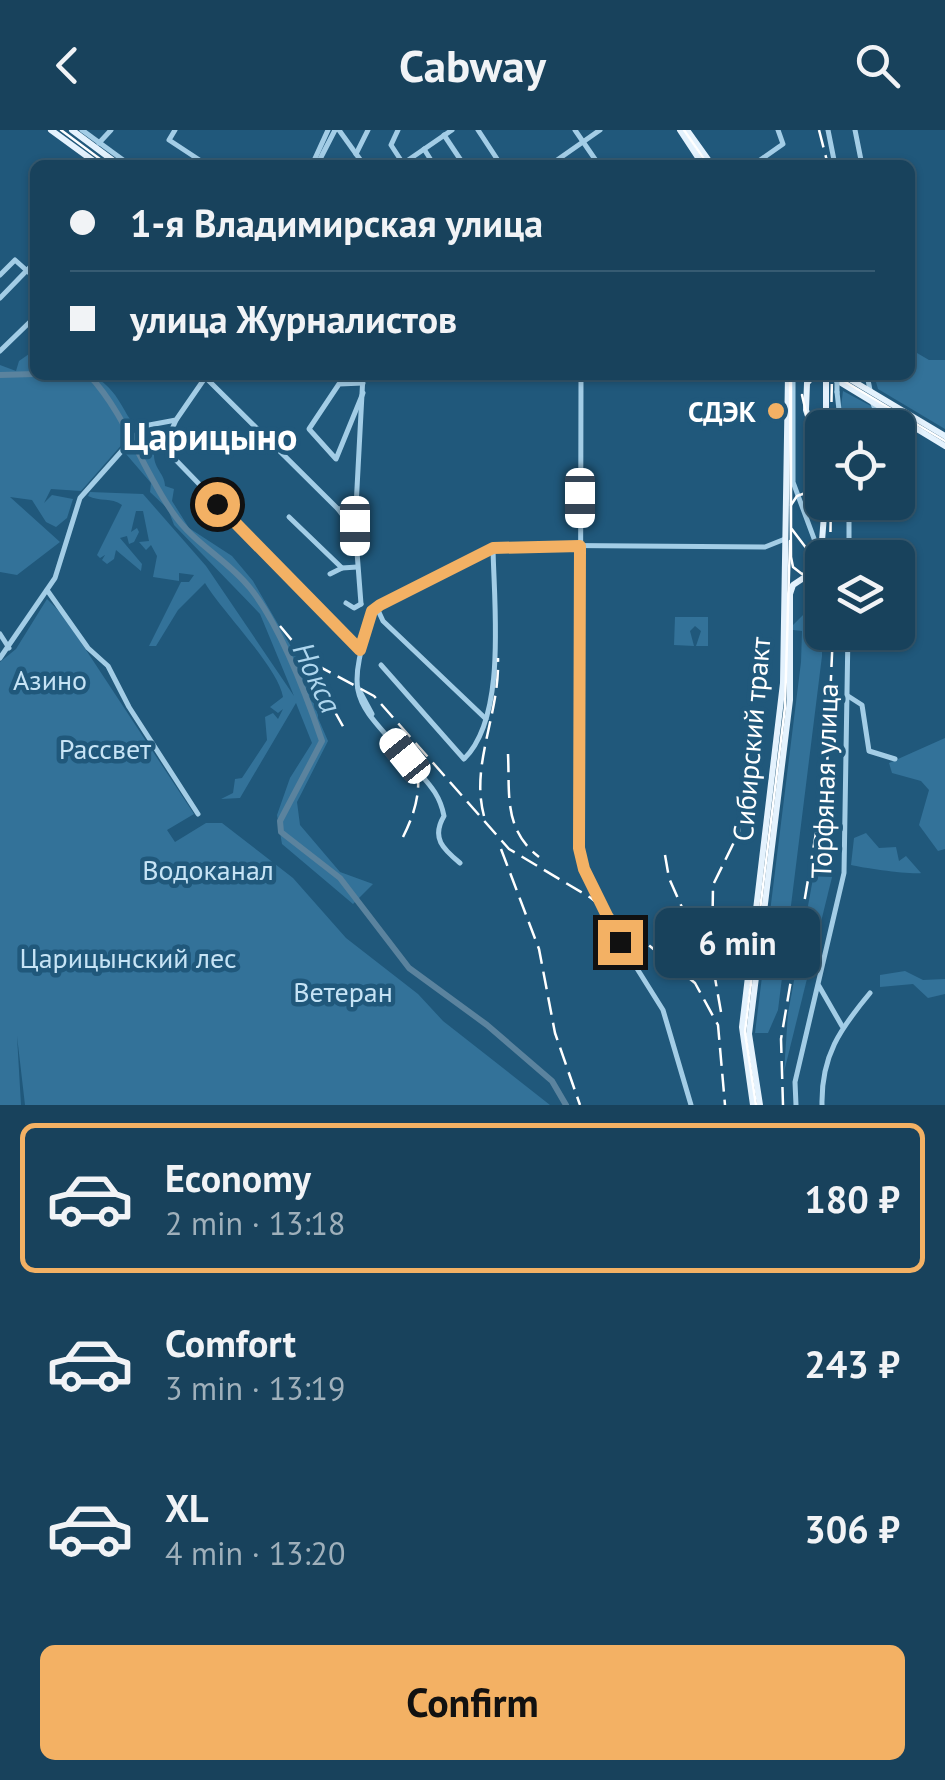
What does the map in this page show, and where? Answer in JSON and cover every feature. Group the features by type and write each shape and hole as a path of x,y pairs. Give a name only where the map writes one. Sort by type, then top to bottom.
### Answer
{"main road":[{"path":"51,130 92,160"},
{"path":"72,130 112,160"},
{"path":"683,130 700,160"},
{"path":"683,130 708,160"},
{"name":"Сибирский тракт","path":"756,1105 742,1028 780,729 790,380"},
{"path":"806,410 810,380"},
{"path":"826,380 826,410"},
{"path":"838,380 945,436"},
{"path":"851,380 889,410"},
{"path":"915,427 945,446"},
{"path":"785,558 794,576 805,579"},
{"name":"Сибирский тракт","path":"756,1105 750,1013 790,700 790,594 793,585 805,579"}],"street":[{"path":"82,130 123,160"},
{"path":"100,143 111,130"},
{"path":"174,130 169,140 199,160"},
{"path":"317,160 334,130 360,160"},
{"path":"356,154 368,130"},
{"path":"410,160 452,130"},
{"path":"478,130 498,160"},
{"path":"575,130 596,160"},
{"path":"557,160 600,130"},
{"path":"760,160 783,144 778,130"},
{"path":"829,130 834,160"},
{"path":"855,130 861,160"},
{"path":"399,132 391,146 400,160"},
{"path":"444,136 461,160"},
{"path":"424,150 431,160"},
{"path":"0,275 14,260 30,271"},
{"path":"0,298 28,268"},
{"path":"0,352 30,322"},
{"path":"203,380 176,420 166,443 170,454 360,650"},
{"path":"210,380 338,509"},
{"path":"358,380 339,384 309,429 336,459 349,418 363,392"},
{"path":"360,604 356,568 363,380"},
{"path":"581,380 580,860 610,926 663,1010 691,1105"},
{"name":"Сибирский тракт","path":"790,380 792,482 815,540"},
{"path":"838,410 837,392 843,380"},
{"path":"868,380 875,410"},
{"path":"0,658 60,568 68,523 80,498 137,432 154,422 176,420"},
{"path":"289,517 342,568"},
{"path":"460,863 439,841 438,826 444,816 438,794 360,704 356,685 360,650 375,609 493,548 765,547 785,538"},
{"path":"765,547 785,558"},
{"path":"381,665 464,759 480,744 492,702 493,548"},
{"path":"330,574 342,568 356,568"},
{"path":"47,590 88,648 108,666 129,707 198,814"},
{"path":"346,604 354,608 360,604"},
{"path":"360,604 375,609 382,622 486,719"},
{"path":"0,634 9,648"},
{"name":"Торфяная улица","path":"796,1105 794,1082 844,873 848,650"},
{"path":"847,695 862,705 869,751 895,759"},
{"path":"819,986 826,992 842,1026"},
{"path":"822,1105 823,1066 842,1026 870,993"}],"green space":[{"path":"917,353 929,360 945,360 945,429 878,389 875,380 915,380"},
{"path":"30,354 30,380 99,380 116,396 131,421 132,433 81,491 51,489 44,503 52,495 73,499 67,518 56,527 46,522 32,500 10,497 60,542 17,575 0,572 0,365 16,371 19,361"},
{"path":"843,391 873,410 841,410"},
{"path":"145,430 148,452 163,446 154,455 156,464 165,486 174,489 172,501 189,528 232,556 253,581 318,693 318,718 328,741 297,802 300,825 340,872 373,884 353,904 282,844 277,815 290,778 312,743 296,703 240,798 221,799 233,793 235,779 242,778 267,740 265,717 273,713 278,719 283,709 278,713 270,707 283,697 279,685 205,583 178,610 156,646 149,646 181,582 189,582 194,575 179,573 179,581 153,577 157,556 151,545 146,550 139,542 149,541 143,511 136,511 131,532 137,528 139,532 134,542 129,544 127,536 120,538 142,564 141,571 116,550 114,559 107,564 102,560 105,555 97,555 122,505 88,496 90,492 143,494 206,566 294,696 260,614 174,525 168,509 150,492 151,483 126,454"},
{"path":"47,599 63,615 194,814 167,830 175,842 206,823 222,823 293,878 346,938 550,1105 25,1105 17,1036 21,1105 0,1105 0,662 16,649"},
{"path":"805,613 805,650 822,650 822,656 778,1010 768,1033 755,1033 801,662 802,631 793,630"},
{"path":"675,617 708,617 708,646 696,646 701,631 695,626 690,631 694,646 674,645"},
{"path":"945,738 945,849 938,851 919,825 929,790 921,781 892,773 889,763"},
{"path":"834,766 834,869 784,1072 788,1013"},
{"path":"866,833 879,848 896,847 899,861 906,856 921,873 851,865 854,838"},
{"path":"905,971 923,980 945,979 945,994 928,998 913,984 880,987 880,975"}],"waterway":[{"name":"Нокса","path":"0,375 30,374"},
{"name":"Нокса","path":"93,380 124,425 173,513 241,578 261,603 301,683 322,741 280,821 281,832 340,878 409,968 487,1025 552,1081 566,1105"}],"tram line":[{"path":"61,130 101,160"},
{"path":"684,130 705,160"},
{"path":"790,380 791,557 793,567 802,574 813,571 816,561 791,528 791,380"},
{"path":"842,380 945,441"},
{"path":"791,505 797,496 817,489 822,481 802,395"},
{"path":"756,1105 745,1032 785,707 790,541"}],"railway":[{"path":"819,130 827,160"},
{"path":"831,410 832,380"},
{"path":"830,540 831,520"},
{"path":"280,626 309,661 374,696 509,849 591,898 695,983 718,1025 725,1105"},
{"path":"783,1105 781,1039 827,768 832,650"},
{"path":"484,816 481,777 498,658"},
{"path":"309,665 345,730"},
{"path":"721,1012 712,961 713,885 739,832 739,796 760,745 761,719"},
{"path":"403,837 418,790 417,767 408,743"},
{"path":"508,754 514,823 527,846 539,857"},
{"path":"501,849 539,949 555,1033 580,1105"},
{"path":"665,855 669,878 704,957"}],"place":[{"name":"СДЭК","path":"776,411"}],"district":[{"name":"Царицыно","path":"210,435"}],"route":[{"path":"217,504 360,650 372,611 483,552 502,545 580,546 580,860 620,942"}],"park label":[{"name":"Азино","path":"50,679"},
{"name":"Рассвет","path":"105,748"},
{"name":"Водоканал","path":"208,869"},
{"name":"Царицынский лес","path":"128,957"},
{"name":"Ветеран","path":"343,991"}]}
